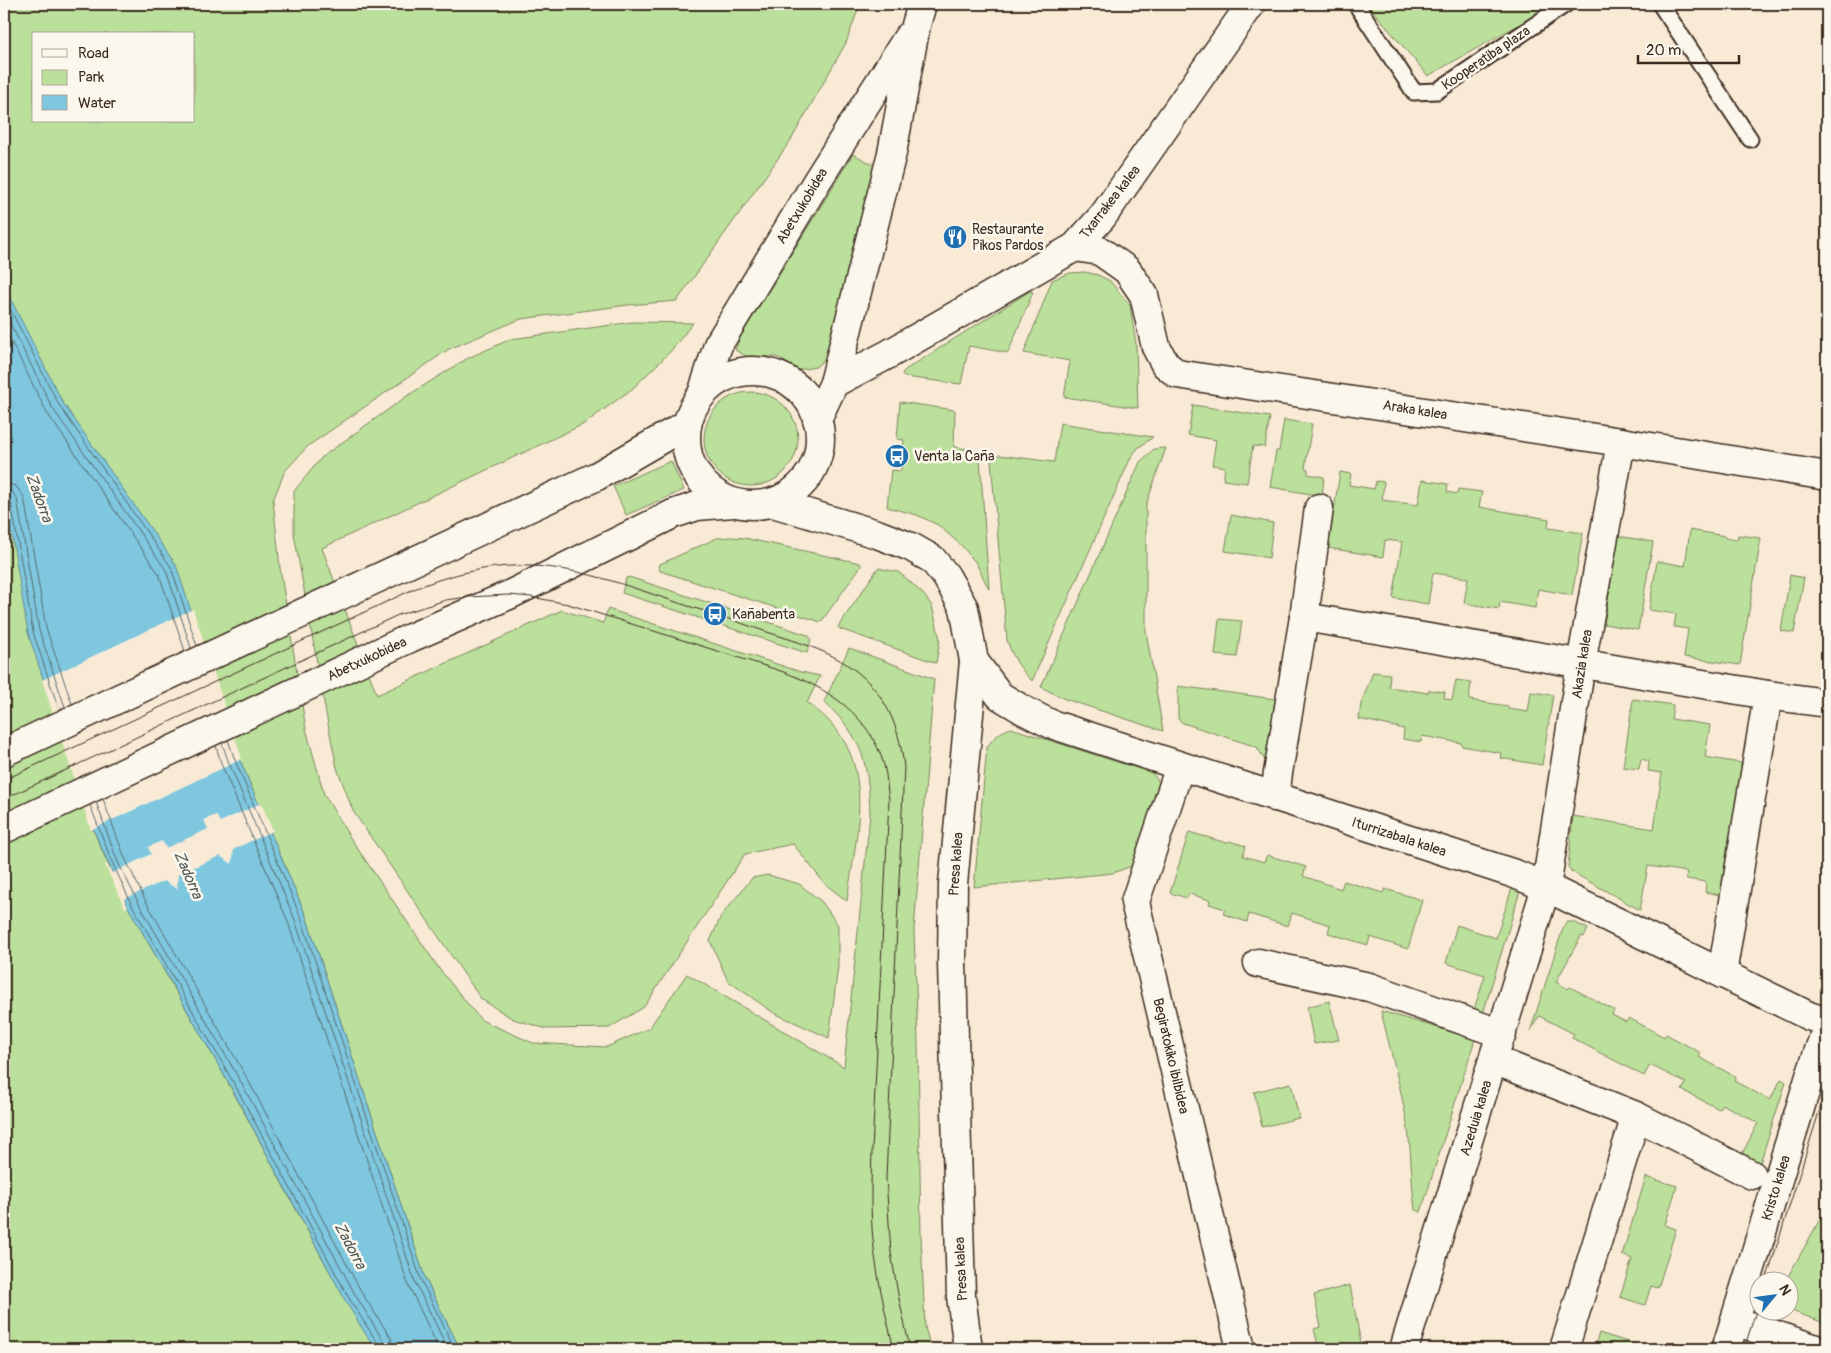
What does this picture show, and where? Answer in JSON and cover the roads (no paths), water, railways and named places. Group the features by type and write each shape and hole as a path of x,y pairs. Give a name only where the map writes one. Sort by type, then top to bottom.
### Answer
{"street":[{"name":"Txarrakea kalea","path":"834,383 889,354 1075,247 1103,216 1251,4"},
{"name":"Abetxukobidea","path":"817,419 834,383 892,153 919,14"},
{"name":"Abetxukobidea","path":"702,394 718,345 919,14"},
{"name":"Araka kalea","path":"1075,247 1100,251 1127,270 1144,295 1156,346 1165,364 1177,374 1621,442 1827,476"},
{"path":"740,372 768,373 786,380 802,392 817,419 820,434 819,450 815,465 807,478 794,492 773,503 749,505 733,503 716,495 696,474 689,461 686,442 687,424 694,407 702,394 727,376 740,372"},
{"path":"4,752 597,476 687,424"},
{"name":"Akazia kalea","path":"1546,887 1582,664 1621,442"},
{"name":"Abetxukobidea","path":"4,829 410,638 509,595 673,514 697,506 733,503"},
{"name":"Presa kalea","path":"773,503 877,534 911,547 932,559 946,576 964,608 974,661 953,894 952,963 961,1296 968,1349"},
{"path":"1275,797 1304,617 1319,508"},
{"path":"1304,617 1768,695 1827,703"},
{"name":"Iturrizabala kalea","path":"974,661 1000,696 1051,724 1515,874 1546,887 1809,1016 1827,1022"},
{"path":"1722,974 1768,695"},
{"name":"Begiratokiko ibilbidea","path":"1180,766 1135,902 1241,1349"},
{"name":"Azeduia kalea","path":"1404,1349 1546,887"},
{"path":"1258,963 1369,987 1502,1034"},
{"name":"Kristo kalea","path":"1726,1349 1809,1079 1827,1027"},
{"path":"1494,1060 1636,1116 1752,1175"},
{"path":"1564,1349 1636,1116"},
{"path":"1735,1322 1816,1349"}],"lane":[{"name":"Kooperatiba plaza","path":"1356,4 1414,92 1436,91 1566,4"},
{"path":"1660,4 1750,139"}],"water":[{"name":"Zadorra","path":"4,286 63,403 176,565 239,758 306,916 425,1278 460,1349 375,1349 346,1302 232,1089 128,907 93,829 28,633 4,488"}],"tram line":[{"path":"4,780 414,589 442,579 486,568 531,566 591,575 792,640 829,654 841,661 862,676 886,706 900,741 904,767 886,1178 891,1253 910,1349"},
{"path":"4,799 398,615 446,600 468,597 509,595 568,604 781,671 831,695 858,718 869,732 884,765 889,800 871,1196 872,1229 877,1268 894,1349"},
{"path":"1769,1270 1827,1087"},
{"path":"1744,1349 1753,1320"}],"place":[{"name":"Restaurante Pikos Pardos","path":"955,237"},
{"name":"Venta la Caña","path":"897,456"},
{"name":"Kañabenta","path":"715,614"}]}
